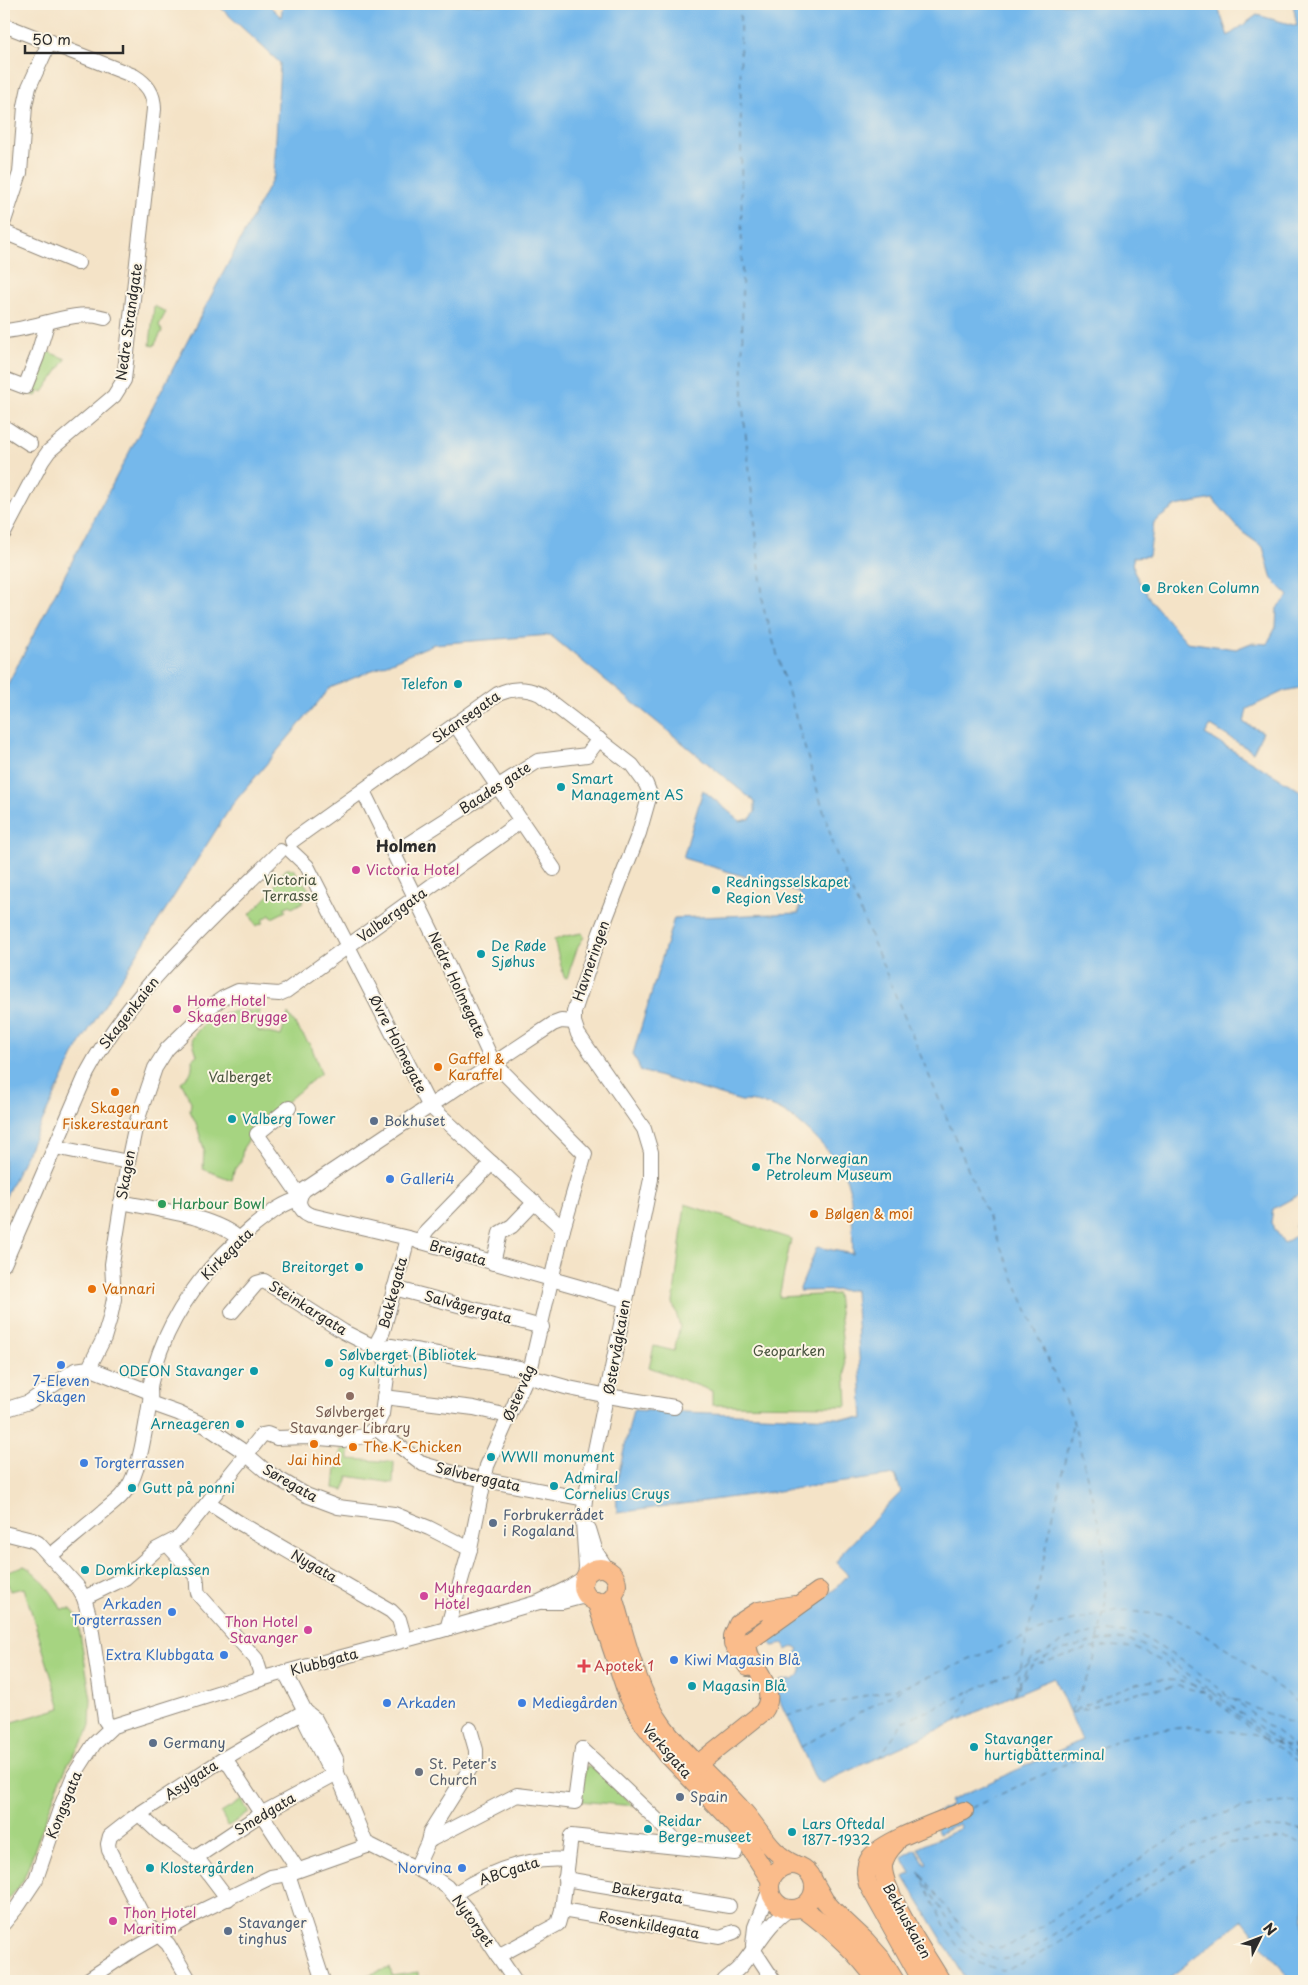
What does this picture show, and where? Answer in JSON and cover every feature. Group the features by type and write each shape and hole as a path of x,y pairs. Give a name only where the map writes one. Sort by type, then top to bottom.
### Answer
{"main road":[{"path":"593,1569 607,1569 612,1572 617,1580 616,1591 606,1601 593,1600 584,1591 584,1577 593,1569"},
{"path":"766,1707 768,1701 767,1688 748,1650 747,1644 752,1638 819,1591"},
{"name":"Verksgata","path":"613,1596 638,1677 650,1705 666,1730 745,1812 776,1854 796,1865"},
{"name":"Verksgata","path":"593,1600 628,1696 642,1723 666,1753 736,1826 771,1885"},
{"path":"766,1707 765,1694 733,1644 733,1636 738,1624 758,1611 804,1602"},
{"name":"Verksgata","path":"698,1764 763,1712 766,1707"},
{"name":"Bekhuskaien","path":"922,1981 884,1916 868,1884 866,1868 875,1853 888,1844 964,1811"},
{"name":"Bekhuskaien","path":"905,1837 894,1845 886,1857 883,1865 884,1880 941,1981"},
{"path":"877,1981 853,1952 823,1923 796,1908 778,1903 773,1897 771,1885 774,1874 780,1868 787,1865 796,1865 809,1872 829,1906 881,1958 895,1981"},
{"path":"796,1908 812,1897 814,1882"}],"street":[{"path":"4,25 50,41 29,87 25,106 20,172 4,221"},
{"name":"Nedre Strandgate","path":"4,533 49,451 114,396 124,380 154,109 152,93 134,76 50,41"},
{"path":"4,232 78,263"},
{"path":"5,334 78,315 90,314 105,318"},
{"path":"4,378 25,387 38,357 47,324"},
{"path":"4,428 30,444"},
{"name":"Skansegata","path":"288,848 363,791 498,694 518,688 540,694 632,765 641,776"},
{"path":"455,724 554,869"},
{"name":"Baades gate","path":"394,853 538,761 587,755 599,739"},
{"name":"Havneringen","path":"574,1022 576,1005 589,965 650,800 646,784 641,776"},
{"name":"Nedre Holmegate","path":"363,791 416,898 493,1062 585,1154"},
{"name":"Valberggata","path":"286,991 521,821"},
{"name":"Øvre Holmegate","path":"288,848 307,866 430,1105 563,1229"},
{"name":"Skagenkaien","path":"4,1264 87,1073 102,1045 124,1015 166,966 288,848"},
{"name":"Skagen","path":"89,1368 104,1338 114,1299 112,1264 128,1162 136,1124 155,1068 167,1049 210,1007 232,993 241,991 278,994 286,991"},
{"name":"Kirkegata","path":"49,1554 120,1497 127,1488 136,1469 150,1398 150,1383 164,1342 177,1315 200,1280 239,1239 288,1202 299,1198 306,1188 493,1062 553,1024 562,1021 574,1022"},
{"name":"Østervågkaien","path":"574,1022 578,1034 588,1050 644,1129 652,1164 649,1194 578,1498 583,1521 586,1567 584,1577"},
{"path":"289,1108 256,1134 299,1198"},
{"path":"55,1147 128,1162"},
{"name":"Østervåg","path":"447,1629 470,1549 484,1479 493,1450 529,1374 542,1327 563,1229 585,1154"},
{"name":"Bakkegata","path":"374,1348 383,1331 394,1288 414,1240 427,1230 492,1163"},
{"name":"Breigata","path":"299,1198 301,1208 308,1214 414,1240 625,1300"},
{"path":"121,1202 207,1221 239,1239"},
{"path":"493,1263 500,1233 512,1226 535,1202"},
{"name":"Steinkargata","path":"232,1312 257,1283 264,1281 344,1332 374,1348 391,1346 518,1368 537,1380 602,1395 674,1407"},
{"name":"Salvågergata","path":"394,1288 542,1327"},
{"path":"84,1598 128,1575 157,1549 180,1537 264,1434 277,1438 308,1437 346,1440 362,1437 374,1428 382,1414 387,1362 383,1354 374,1348"},
{"path":"4,1410 23,1404 38,1396 75,1370 89,1368"},
{"name":"Søregata","path":"89,1368 206,1426 246,1454 270,1474 313,1499 338,1506 394,1514 429,1528 470,1549"},
{"path":"384,1397 474,1408 508,1416"},
{"name":"Sølvberggata","path":"374,1428 423,1464 445,1471 578,1498"},
{"name":"Østervågkaien","path":"578,1498 596,1552 607,1569"},
{"name":"Nygata","path":"209,1502 246,1527 391,1610 399,1620 405,1640"},
{"path":"4,1533 35,1541 49,1554 84,1598 89,1612 106,1720 110,1727"},
{"path":"167,1544 195,1575 197,1579 196,1588 200,1595 256,1659 262,1678"},
{"name":"Klubbgata","path":"110,1727 262,1678 447,1629 540,1602 568,1588 584,1577"},
{"name":"Klubbgata","path":"540,1602 562,1602 581,1597 593,1600"},
{"path":"86,1981 193,1915 272,1877 293,1872 367,1846 337,1773 326,1763 306,1723 305,1711 285,1672"},
{"name":"Asylgata","path":"158,1935 147,1924 109,1850 108,1840 116,1830 139,1814 225,1758 305,1711"},
{"name":"Kongsgata","path":"4,1922 18,1906 36,1879 63,1798 74,1775 94,1744 110,1727"},
{"path":"416,1868 428,1842 430,1832 475,1761 476,1750 470,1728"},
{"path":"428,1842 434,1837 517,1795 574,1802 582,1749 657,1820 680,1846"},
{"path":"225,1758 261,1814 293,1872 323,1981"},
{"name":"Smedgata","path":"195,1858 261,1814 337,1773"},
{"path":"139,1814 158,1832 195,1858 228,1899"},
{"path":"498,1956 558,1924 562,1910 571,1836 735,1852"},
{"name":"Nytorget","path":"367,1846 374,1846 441,1882 454,1894 515,1981"},
{"name":"ABCgata","path":"454,1894 476,1881 534,1860 553,1858 568,1860"},
{"name":"Bakergata","path":"565,1879 729,1906"},
{"path":"771,1885 755,1927 753,1949 774,1981"},
{"path":"724,1981 743,1964 780,1915 796,1908"},
{"name":"Rosenkildegata","path":"562,1910 720,1937 734,1932"},
{"path":"158,1935 168,1944 190,1981"}],"green space":[{"path":"154,306 166,312 159,325 162,331 154,346 150,345"},
{"path":"46,351 66,359 43,392 40,391 36,396 26,393"},
{"name":"Victoria Terrasse","path":"287,869 293,869 296,872 313,895 308,899 307,897 302,900 303,902 292,908 290,905 284,908 286,911 272,918 270,915 262,920 264,922 256,926 250,914 270,894 283,872"},
{"path":"582,933 584,937 578,946 567,978 564,977 554,940"},
{"name":"Valberget","path":"259,1011 258,1031 281,1036 288,1014 312,1048 321,1073 263,1119 243,1148 241,1161 234,1170 232,1180 203,1169 204,1149 190,1111 191,1102 181,1082 192,1070 192,1059 197,1055 192,1039 206,1022 213,1017 229,1012"},
{"name":"Geoparken","path":"685,1204 791,1239 779,1297 837,1294 845,1364 847,1406 712,1405 712,1391 649,1367 654,1346 674,1351 680,1326 673,1303"},
{"path":"349,1449 349,1459 394,1462 393,1483 348,1476 344,1490 334,1488 336,1468 339,1469 341,1450"},
{"path":"24,1566 34,1573 45,1585 61,1609 71,1609 77,1616 91,1699 90,1725 86,1736 67,1766 57,1788 23,1881 4,1905 4,1720 13,1722 61,1708 24,1588 10,1591 4,1572"},
{"path":"586,1766 594,1769 634,1806 579,1801"},
{"path":"242,1800 249,1813 228,1826 221,1813"},
{"path":"390,1968 392,1976 418,1972 418,1979 428,1977 431,1981 348,1981"}],"water":[{"path":"221,4 268,4 281,17 283,4 1217,4 1228,36 1257,15 1297,26 1293,4 1304,4 1304,687 1284,691 1247,709 1244,723 1263,732 1253,752 1211,726 1205,734 1304,793 1304,1192 1273,1209 1271,1223 1284,1243 1300,1233 1295,1225 1304,1220 1304,1981 1291,1981 1243,1920 1165,1981 967,1981 904,1877 911,1873 902,1857 916,1849 925,1865 927,1863 918,1848 961,1828 959,1824 939,1834 931,1816 951,1805 949,1801 1082,1740 1054,1678 822,1783 816,1780 773,1686 782,1680 798,1677 801,1664 796,1654 799,1649 794,1646 787,1650 784,1644 773,1646 768,1638 773,1630 835,1589 848,1575 836,1563 841,1554 901,1492 895,1475 617,1513 616,1485 633,1410 863,1419 855,1290 799,1291 817,1247 853,1254 852,1207 847,1181 837,1163 810,1132 790,1116 767,1105 741,1101 641,1071 633,1054 674,918 799,913 800,893 683,858 703,790 740,821 750,819 755,812 755,802 550,635 434,644 330,688 232,805 78,1047 4,1200 4,691 274,176 280,63 219,6","holes":["1213,499 1242,532 1263,547 1272,579 1289,596 1277,608 1276,627 1267,644 1251,643 1236,649 1187,642 1151,601 1134,572 1133,557 1149,556 1154,522 1176,506"]}],"ferry route":[{"path":"740,4 743,408 764,610 836,853 1073,1420 1103,1541 1106,1600 1093,1665 1070,1713"},
{"path":"1016,1690 1073,1422"},
{"path":"801,1747 908,1685 1049,1627 1118,1610 1173,1616 1231,1651 1304,1707"},
{"path":"1029,1663 1031,1659 1074,1637 1108,1631 1140,1635 1186,1663 1295,1747"},
{"path":"879,1758 903,1722 1059,1651 1098,1641 1118,1640 1137,1643 1162,1655 1304,1760"},
{"path":"1018,1688 1032,1666 1087,1649 1112,1646 1135,1648 1159,1660 1263,1737"},
{"path":"1014,1695 1028,1666"},
{"path":"1075,1710 1125,1688 1151,1681 1178,1681 1204,1689"},
{"path":"787,1715 905,1686"},
{"path":"1071,1713 1142,1691 1178,1686 1207,1693 1272,1740"},
{"path":"956,1722 973,1690"},
{"path":"1208,1690 1230,1698"},
{"path":"1234,1700 1304,1728"},
{"path":"971,1808 1122,1738 1158,1730 1190,1727 1220,1730 1254,1735 1279,1743"},
{"path":"1266,1740 1304,1767"},
{"path":"1275,1742 1304,1763"},
{"path":"1283,1744 1304,1751"},
{"path":"1299,1749 1304,1753"},
{"path":"921,1874 953,1916 972,1935 992,1947 1004,1947 1022,1940 1169,1840 1192,1827 1222,1814 1254,1806 1304,1802"},
{"path":"922,1876 944,1914 963,1940 974,1950 986,1957 1006,1959 1029,1951 1185,1851 1228,1834 1258,1828 1273,1827 1304,1830"},
{"path":"919,1872 945,1927 959,1948 981,1964 1002,1970 1023,1964 1165,1877 1228,1843 1286,1839 1304,1843"}],"place":[{"name":"Broken Column","path":"1146,588"},
{"name":"Telefon","path":"458,684"},
{"name":"Smart Management AS","path":"561,787"},
{"name":"Victoria Hotel","path":"356,870"},
{"name":"Redningsselskapet Region Vest","path":"716,890"},
{"name":"De Røde Sjøhus","path":"481,954"},
{"name":"Home Hotel Skagen Brygge","path":"177,1009"},
{"name":"Gaffel & Karaffel","path":"438,1067"},
{"name":"Skagen Fiskerestaurant","path":"115,1092"},
{"name":"Valberg Tower","path":"232,1119"},
{"name":"Bokhuset","path":"374,1121"},
{"name":"The Norwegian Petroleum Museum","path":"756,1167"},
{"name":"Galleri4","path":"390,1179"},
{"name":"Harbour Bowl","path":"162,1204"},
{"name":"Bølgen & moi","path":"814,1214"},
{"name":"Breitorget","path":"359,1267"},
{"name":"Vannari","path":"92,1289"},
{"name":"Sølvberget (Bibliotek og Kulturhus)","path":"329,1363"},
{"name":"7-Eleven Skagen","path":"61,1365"},
{"name":"ODEON Stavanger","path":"254,1371"},
{"name":"Sølvberget Stavanger Library","path":"350,1396"},
{"name":"Arneageren","path":"240,1424"},
{"name":"Jai hind","path":"314,1444"},
{"name":"The K-Chicken","path":"353,1447"},
{"name":"WWII monument","path":"491,1457"},
{"name":"Torgterrassen","path":"84,1463"},
{"name":"Admiral Cornelius Cruys","path":"554,1486"},
{"name":"Gutt på ponni","path":"132,1488"},
{"name":"Forbrukerrådet i Rogaland","path":"493,1523"},
{"name":"Domkirkeplassen","path":"85,1570"},
{"name":"Myhregaarden Hotel","path":"424,1596"},
{"name":"Arkaden Torgterrassen","path":"172,1612"},
{"name":"Thon Hotel Stavanger","path":"308,1630"},
{"name":"Extra Klubbgata","path":"224,1655"},
{"name":"Kiwi Magasin Blå","path":"674,1660"},
{"name":"Apotek 1","path":"584,1666"},
{"name":"Magasin Blå","path":"692,1686"},
{"name":"Arkaden","path":"387,1703"},
{"name":"Mediegården","path":"522,1703"},
{"name":"Germany","path":"153,1743"},
{"name":"Stavanger hurtigbåtterminal","path":"974,1747"},
{"name":"St. Peter's Church","path":"419,1772"},
{"name":"Spain","path":"680,1797"},
{"name":"Reidar Berge-museet","path":"648,1829"},
{"name":"Lars Oftedal 1877-1932","path":"792,1832"},
{"name":"Klostergården","path":"150,1868"},
{"name":"Norvina","path":"462,1868"},
{"name":"Thon Hotel Maritim","path":"113,1921"},
{"name":"Stavanger tinghus","path":"228,1931"}],"district":[{"name":"Holmen","path":"406,846"}]}
